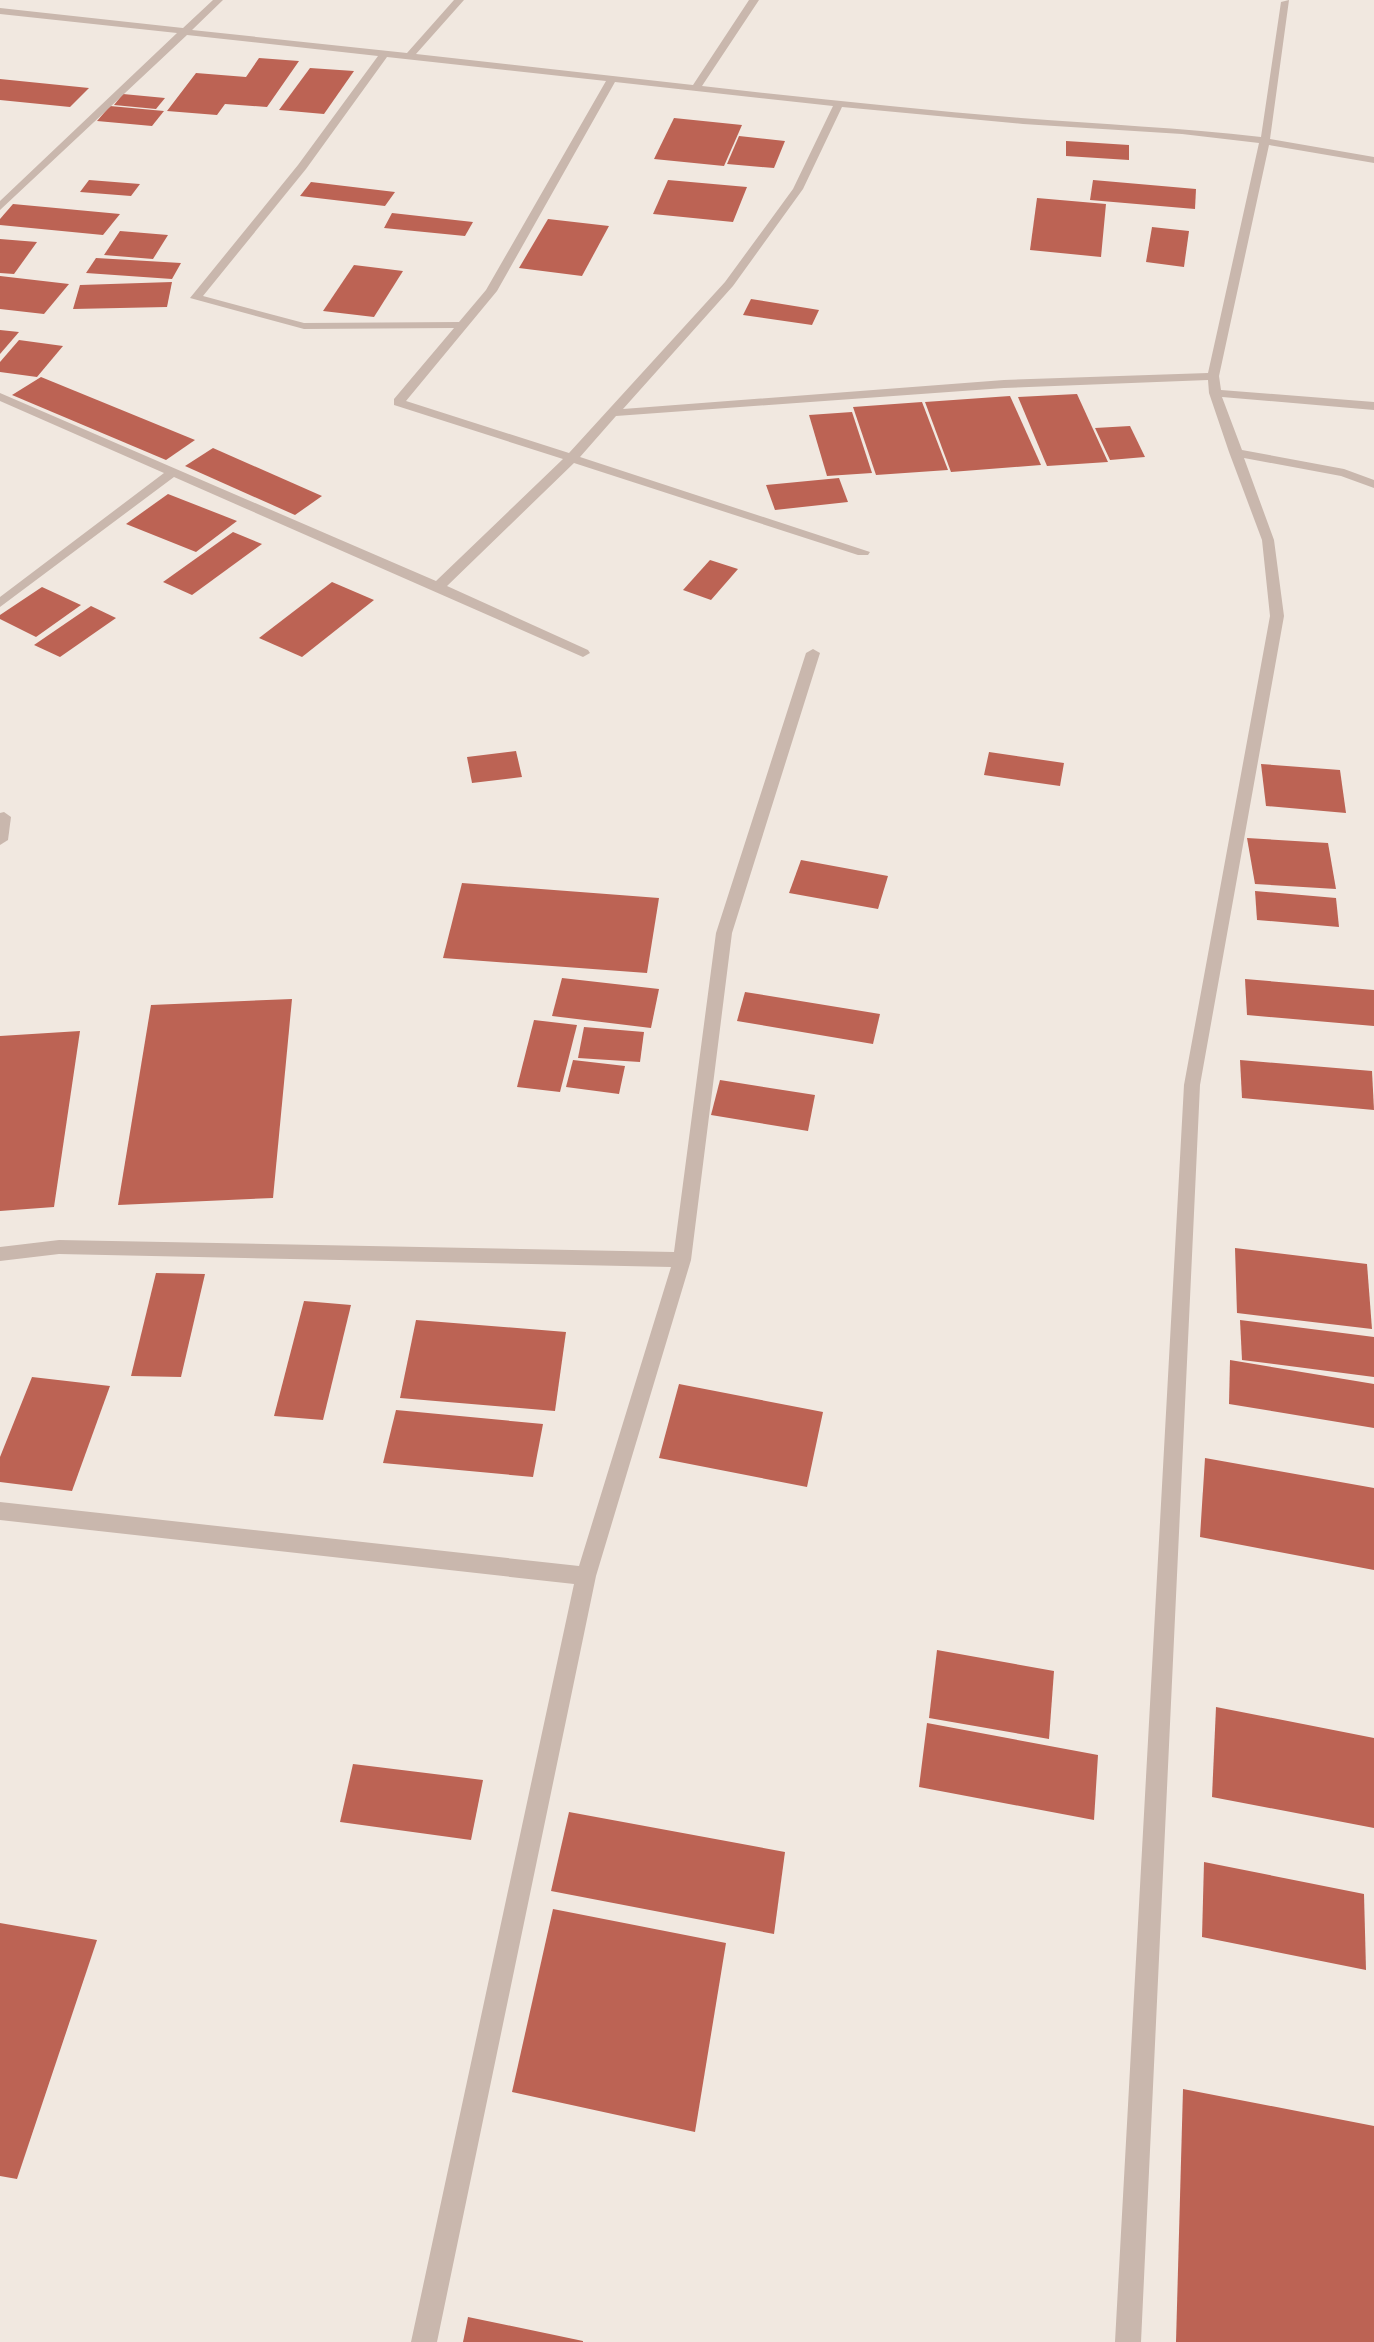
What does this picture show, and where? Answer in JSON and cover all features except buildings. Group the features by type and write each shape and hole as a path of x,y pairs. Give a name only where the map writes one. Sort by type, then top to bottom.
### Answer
{"street":[{"path":"0,207 218,0"},
{"path":"410,57 459,0"},
{"path":"696,88 754,0"},
{"path":"1128,2342 1192,1085 1277,616 1268,540 1215,393 1213,376 1265,141 1286,2"},
{"path":"0,11 839,104 1023,121 1182,131 1265,141 1374,160"},
{"path":"384,54 302,167 196,298 304,326 464,325"},
{"path":"612,79 509,263 464,325 398,402 863,552"},
{"path":"438,587 571,459 729,284 798,189 839,104"},
{"path":"612,413 1003,384 1213,376"},
{"path":"1215,393 1374,406"},
{"path":"0,397 438,587 583,653"},
{"path":"1235,452 1344,473 1374,484"},
{"path":"0,603 173,472"},
{"path":"424,2342 586,1576 682,1260 724,933 813,653"},
{"path":"0,840 4,817"},
{"path":"0,1254 59,1247 682,1260"},
{"path":"0,1511 586,1576"}]}
